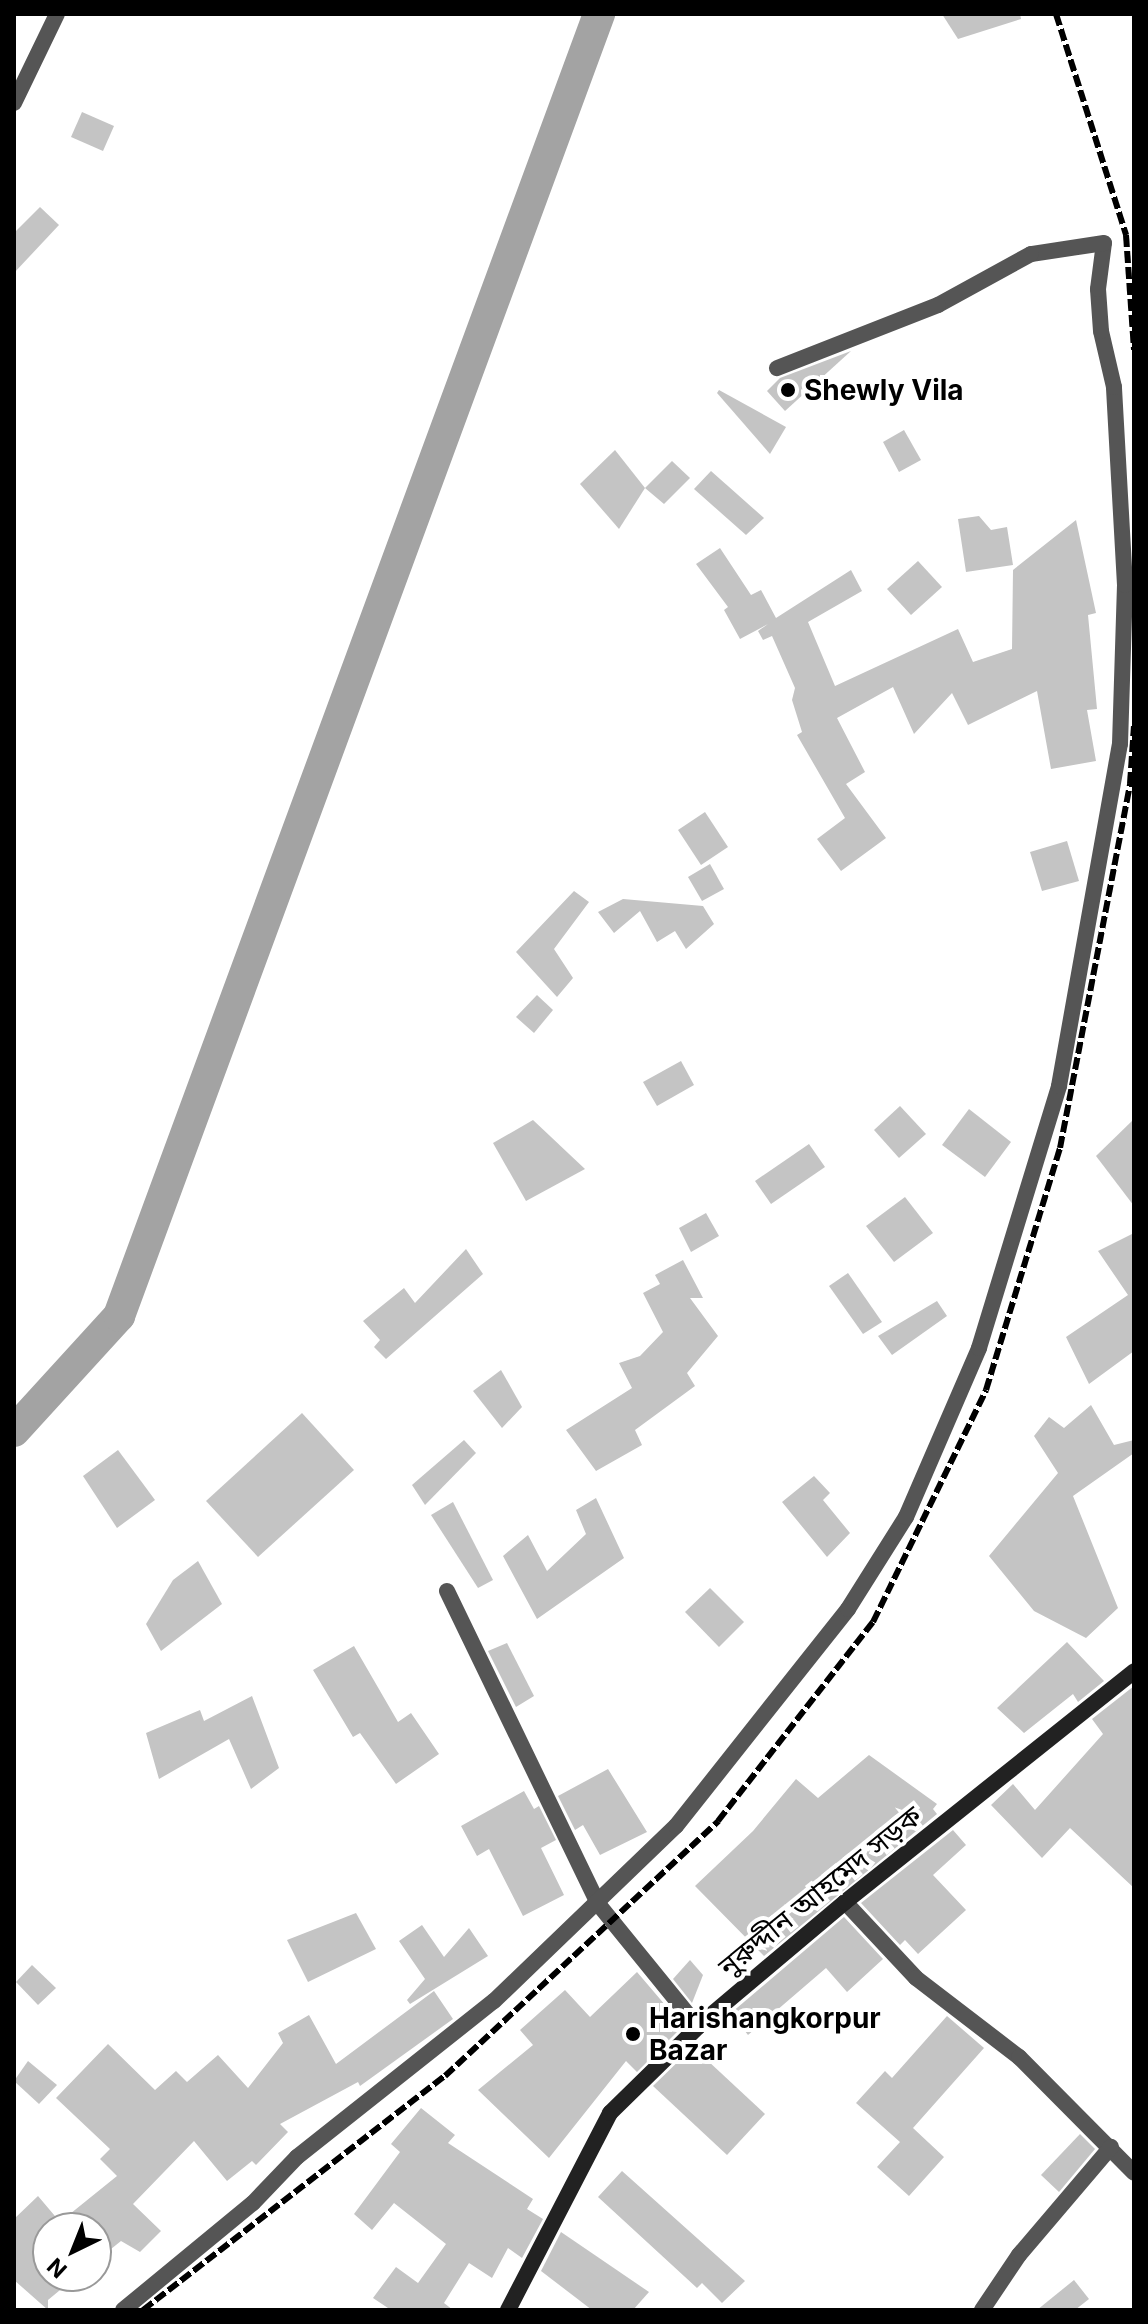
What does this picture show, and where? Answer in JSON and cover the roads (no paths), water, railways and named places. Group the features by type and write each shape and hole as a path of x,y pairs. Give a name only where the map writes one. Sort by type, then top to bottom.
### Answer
{"main road":[{"name":"নুরুদ্দীন আহমেদ সড়ক","path":"508,2310 610,2113 698,2027 845,1902 1134,1671"}],"street":[{"path":"14,103 57,14"},
{"path":"123,2310 243,2211 297,2157 441,2048 599,1905 676,1826 819,1649 906,1517 979,1348 1048,1129 1120,744 1125,585 1114,387 1101,331 1098,289 1104,243 1031,254 938,305 777,368"},
{"path":"447,1591 599,1905 698,2027"},
{"path":"845,1902 916,1978 1019,2057 1134,2173"},
{"path":"982,2310 1019,2255 1111,2147"}],"waterway":[{"path":"14,1431 119,1316 599,14"}],"railway":[{"path":"1056,14 1126,235 1134,350"},
{"path":"143,2310 445,2076 718,1821 873,1622 986,1390 1060,1148 1130,784 1134,726"}],"place":[{"name":"Shewly Vila","path":"788,390"},
{"name":"Harishangkorpur Bazar","path":"633,2034"}]}
